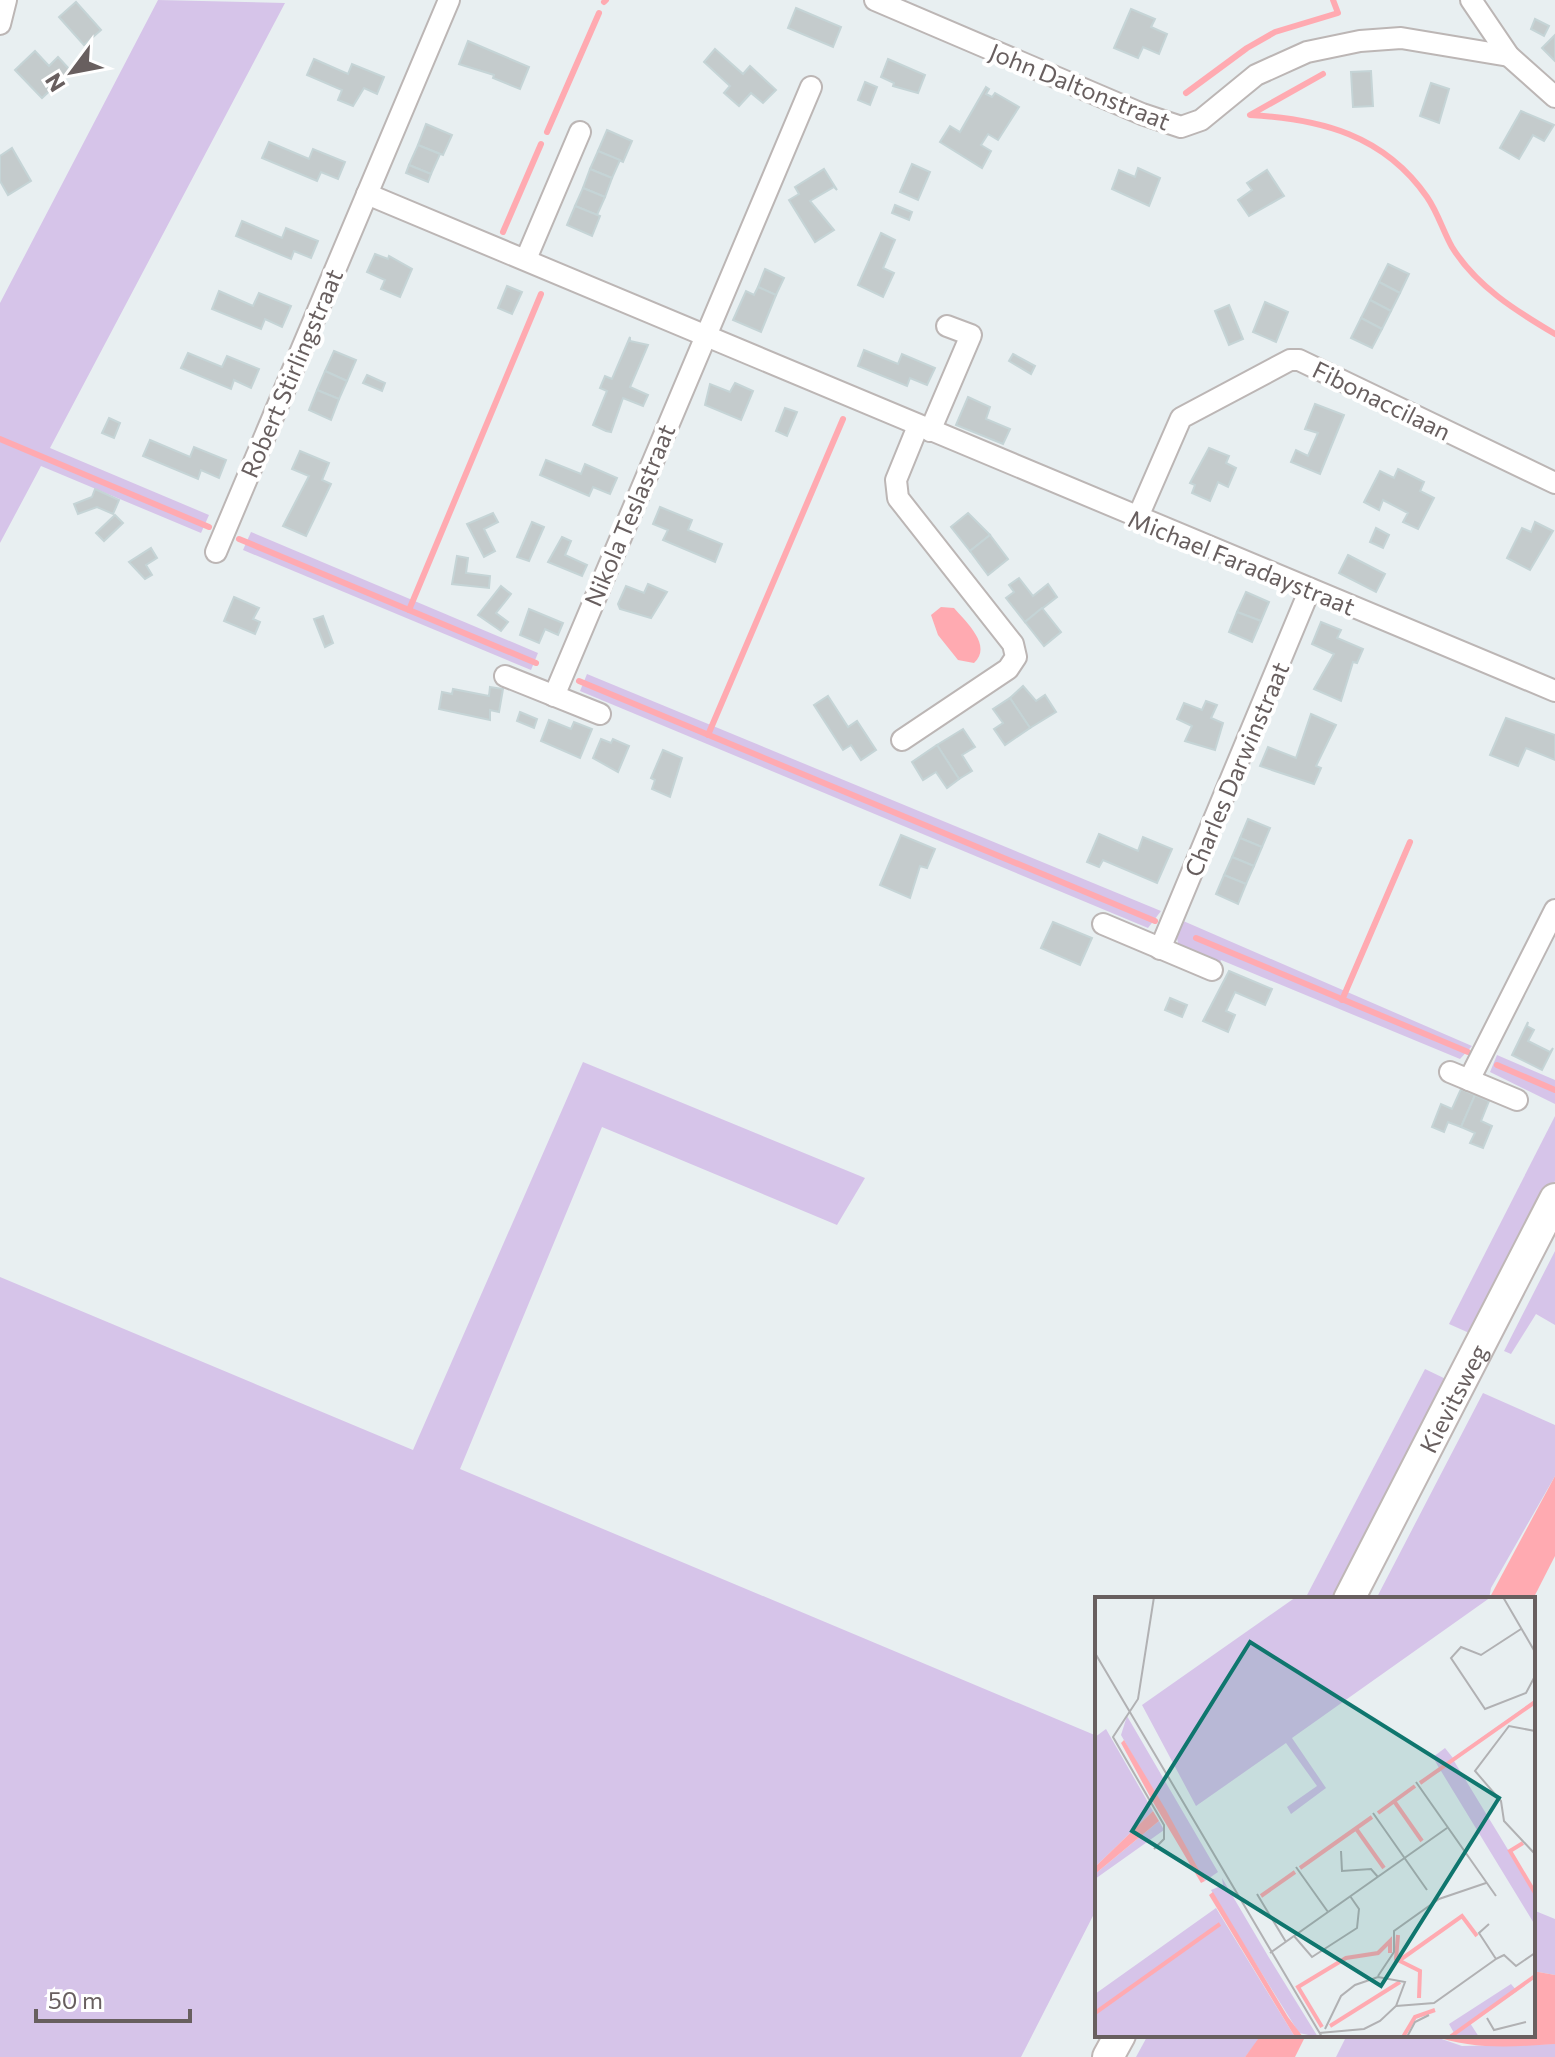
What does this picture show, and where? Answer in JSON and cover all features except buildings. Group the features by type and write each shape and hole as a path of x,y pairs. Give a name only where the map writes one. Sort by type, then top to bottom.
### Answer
{"street":[{"path":"0,24 6,0"},
{"name":"Robert Stirlingstraat","path":"216,552 449,0"},
{"name":"John Daltonstraat","path":"875,0 1142,114 1181,127 1201,120 1256,75 1307,52 1360,41 1401,38 1509,56"},
{"path":"1471,0 1509,56 1555,97"},
{"path":"705,335 811,87"},
{"path":"526,259 580,132"},
{"name":"Michael Faradaystraat","path":"367,194 1137,519 1555,691"},
{"path":"902,740 1008,669 1016,657 1013,644 898,498 896,480 971,335 947,326"},
{"name":"Nikola Teslastraat","path":"554,696 705,335"},
{"name":"Fibonaccilaan","path":"1137,519 1181,418 1290,360 1299,360 1555,483"},
{"name":"Charles Darwinstraat","path":"1160,949 1310,589"},
{"path":"505,676 600,714"},
{"path":"1517,1100 1460,1076 1555,910"},
{"path":"1103,924 1212,970"},
{"name":"Kievitsweg","path":"1350,1597 1555,1199"},
{"path":"1108,2057 1119,2037"}],"shaded area":[{"path":"158,0 285,3 50,448 209,515 201,533 41,466 0,543 0,303"},
{"path":"251,532 538,653 531,670 243,550"},
{"path":"941,607 954,608 976,634 981,649 974,663 958,660 938,635 931,615"},
{"path":"587,674 1161,911 1148,928 580,691"},
{"path":"1181,920 1472,1046 1460,1059 1221,960 1219,964 1179,947 1176,934"},
{"path":"1497,1055 1555,1080 1555,1104 1490,1072"},
{"path":"583,1062 865,1178 837,1225 602,1127 460,1469 1095,1735 1095,1912 1021,2057 0,2057 0,1277 413,1450"},
{"path":"1555,1116 1555,1181 1476,1336 1449,1324"},
{"path":"1555,1251 1555,1325 1536,1314 1511,1354 1504,1351"},
{"path":"1425,1369 1452,1382 1341,1597 1306,1597"},
{"path":"1483,1393 1555,1425 1555,1476 1491,1588 1489,1597 1377,1597"},
{"path":"1555,1476 1555,1556 1534,1597 1490,1597"},
{"path":"1535,1911 1555,1919 1555,1975 1535,1971"},
{"path":"1535,1971 1555,1975 1555,2044 1477,2045 1436,2037 1535,2037"},
{"path":"1147,2037 1261,2037 1245,2057 1136,2057"},
{"path":"1260,2037 1305,2037 1295,2057 1245,2057"},
{"path":"1346,2037 1436,2037 1462,2046 1555,2044 1555,2057 1336,2057"}],"waterway":[{"path":"1186,93 1247,48 1275,32 1338,13 1333,0"},
{"path":"547,132 599,13"},
{"path":"1323,74 1250,115 1326,126 1371,145 1391,159 1427,197 1452,247 1473,274 1512,307 1555,334"},
{"path":"503,232 541,144"},
{"path":"409,610 541,294"},
{"path":"708,735 843,419"},
{"path":"0,439 209,527"},
{"path":"239,539 536,663"},
{"path":"579,681 1155,921"},
{"path":"1342,1000 1410,842"},
{"path":"1196,938 1468,1052"},
{"path":"1497,1065 1555,1090"}]}
